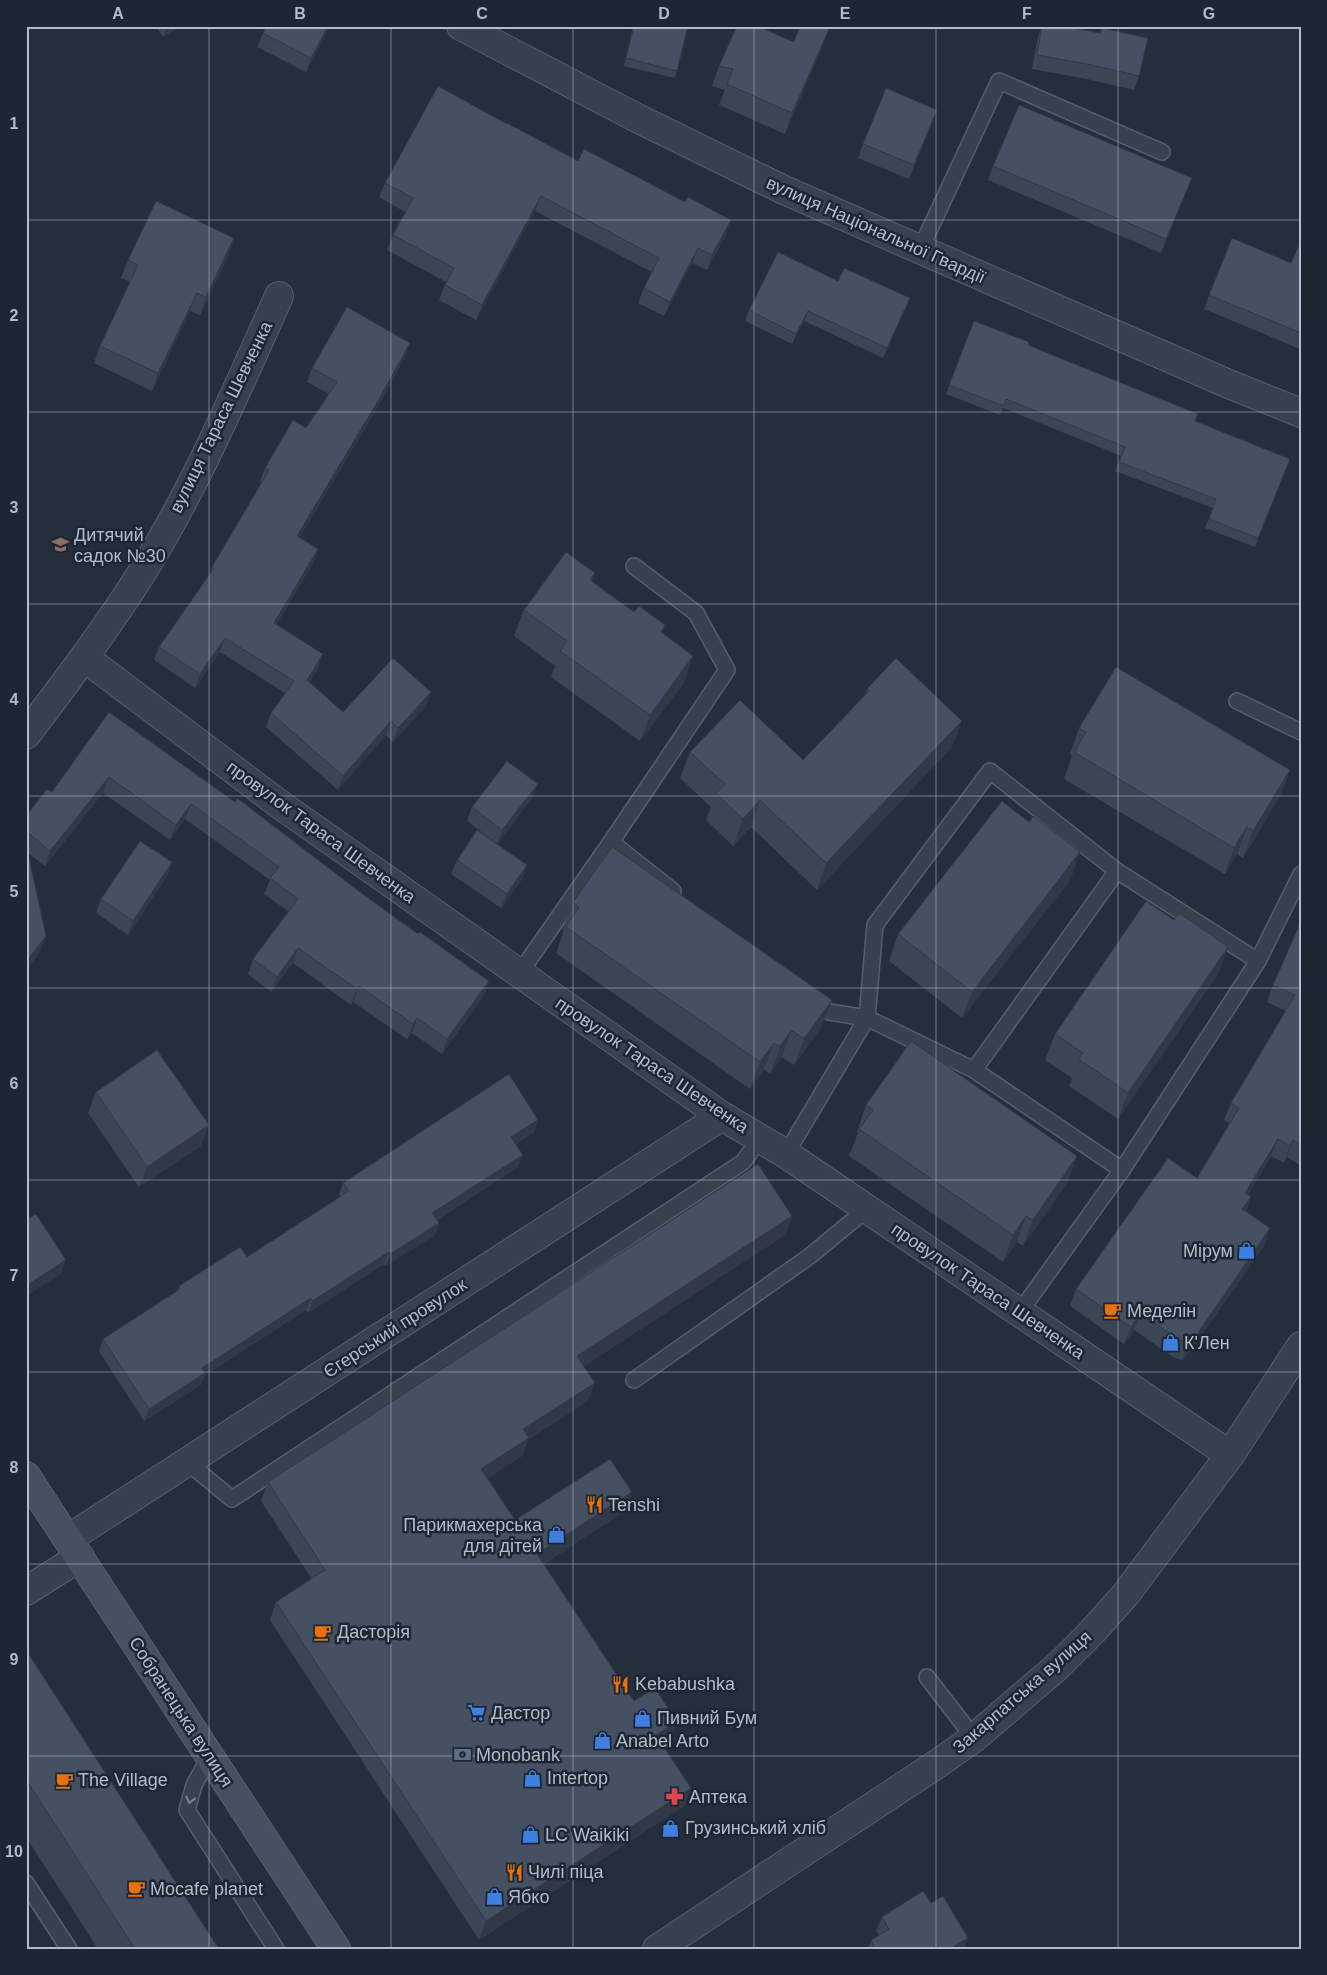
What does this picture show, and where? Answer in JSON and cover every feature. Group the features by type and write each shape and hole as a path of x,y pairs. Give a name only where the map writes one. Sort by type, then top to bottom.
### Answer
{"main road":[{"name":"Собранецька вулиця","path":"26,1476 336,1949"}],"street":[{"name":"вулиця Національної Гвардії","path":"461,26 637,118 784,190 1231,385 1301,413"},
{"name":"вулиця Тараса Шевченка","path":"26,735 85,658 143,570 193,481 231,404 279,296"},
{"name":"провулок Тараса Шевченка","path":"85,658 282,806 722,1116 786,1154 1230,1455"},
{"name":"Єгерський провулок","path":"26,1591 74,1548 187,1462 722,1116"},
{"name":"Закарпатська вулиця","path":"658,1949 974,1738 1058,1666 1126,1594 1230,1455 1301,1346"}],"lane":[{"path":"920,250 999,81 1162,152"},
{"path":"519,974 728,670 696,613 634,566"},
{"path":"1237,701 1301,732"},
{"path":"786,1154 867,1018 875,925 990,771 1118,871 1258,961"},
{"path":"611,842 681,897"},
{"path":"974,1070 1118,871"},
{"path":"1019,1313 1122,1170 1258,961 1301,874"},
{"path":"798,988 829,1012 867,1018 974,1070 1122,1170"},
{"path":"187,1462 232,1499 743,1162 760,1139"},
{"path":"634,1380 810,1256 856,1218 864,1207"},
{"path":"928,1677 974,1738"},
{"path":"210,1756 194,1785 187,1810 276,1949"},
{"path":"26,1883 69,1949"}],"building":[{"path":"266,26 328,26 311,58 263,33"},
{"path":"634,26 688,26 677,71 626,58"},
{"path":"737,26 757,26 794,42 800,26 823,26 829,29 792,113 727,84 733,69 719,66"},
{"path":"1042,26 1062,26 1100,33 1102,28 1148,38 1139,76 1037,55"},
{"path":"438,86 578,161 584,149 685,202 688,197 731,220 712,255 698,248 670,302 644,288 659,258 541,196 482,305 445,285 454,268 393,235 413,198 385,183"},
{"path":"886,88 937,110 914,165 863,144"},
{"path":"1019,105 1192,178 1166,239 993,166"},
{"path":"156,201 234,238 206,297 197,293 158,373 100,346 138,265 128,260"},
{"path":"1232,238 1291,263 1298,247 1301,248 1301,333 1209,295"},
{"path":"778,252 838,281 844,268 910,298 887,348 808,311 796,334 749,310"},
{"path":"347,307 410,343 378,401 297,536 318,549 274,623 323,654 307,680 343,712 393,658 431,692 398,728 391,721 343,776 271,713 294,681 225,638 200,674 159,647 214,568 212,567 269,470 265,468 293,420 306,428 337,382 312,368"},
{"path":"974,321 1029,342 1028,345 1198,414 1195,421 1290,459 1258,538 1209,519 1216,499 1119,462 1125,447 1006,399 1004,406 949,385"},
{"path":"566,552 595,573 590,580 634,612 639,606 665,625 661,632 693,656 650,715 560,651 567,641 524,610"},
{"path":"896,658 962,721 826,863 760,800 743,819 716,793 725,784 690,752 740,700 803,760 869,691 867,689"},
{"path":"1116,667 1290,770 1253,831 1247,827 1234,848 1074,752 1086,732 1079,728"},
{"path":"109,712 235,802 237,798 364,895 418,934 420,932 489,981 447,1039 417,1018 413,1024 359,986 357,989 298,948 277,977 253,959 298,899 270,878 279,867 191,804 176,825 109,777 50,851 26,831 26,816 47,789 52,792"},
{"path":"507,761 538,784 502,830 472,807"},
{"path":"1002,801 1029,822 1033,816 1080,852 972,992 898,934"},
{"path":"477,830 527,865 507,894 457,860"},
{"path":"140,841 172,862 133,921 101,899"},
{"path":"26,844 46,936 26,962"},
{"path":"612,847 832,1000 804,1039 791,1030 780,1047 774,1043 760,1062 566,927 579,907 573,902"},
{"path":"1146,901 1174,920 1179,913 1228,947 1128,1093 1079,1059 1083,1053 1055,1034"},
{"path":"1301,921 1301,1145 1293,1140 1290,1146 1278,1139 1245,1193 1251,1197 1242,1209 1270,1228 1196,1336 1189,1343 1179,1340 1140,1313 1131,1327 1076,1289 1168,1158 1197,1178 1239,1108 1231,1103 1295,995 1273,985"},
{"path":"911,1041 1077,1156 1033,1220 1026,1216 1013,1235 859,1129 873,1110 866,1105"},
{"path":"157,1050 209,1125 147,1167 96,1092"},
{"path":"509,1074 538,1120 511,1137 523,1155 432,1213 439,1223 312,1301 311,1298 202,1368 205,1373 149,1409 103,1339 180,1289 179,1286 240,1247 247,1257 349,1191 343,1183"},
{"path":"758,1164 792,1216 577,1356 595,1383 523,1429 529,1438 481,1469 515,1520 610,1459 632,1492 537,1554 634,1701 655,1688 677,1722 656,1735 691,1788 486,1921 276,1602 325,1570 268,1482"},
{"path":"36,1214 66,1260 26,1286 26,1220"},
{"path":"26,1650 219,1949 135,1949 26,1779"},
{"path":"923,1891 931,1903 943,1896 968,1938 950,1949 876,1949 871,1940 889,1929 882,1917"}],"place":[{"name":"Дитячий садок №30","path":"60,545"},
{"name":"Мірум","path":"1247,1251"},
{"name":"Меделін","path":"1113,1311"},
{"name":"К'Лен","path":"1170,1343"},
{"name":"Tenshi","path":"594,1505"},
{"name":"Парикмахерська для дітей","path":"556,1535"},
{"name":"Дасторія","path":"323,1632"},
{"name":"Kebabushka","path":"621,1684"},
{"name":"Дастор","path":"477,1713"},
{"name":"Пивний Бум","path":"643,1718"},
{"name":"Anabel Arto","path":"602,1741"},
{"name":"Monobank","path":"462,1755"},
{"name":"Intertop","path":"533,1778"},
{"name":"The Village","path":"64,1780"},
{"name":"Аптека","path":"675,1797"},
{"name":"Грузинський хліб","path":"671,1828"},
{"name":"LC Waikiki","path":"531,1835"},
{"name":"Чилі піца","path":"514,1872"},
{"name":"Mocafe planet","path":"136,1889"},
{"name":"Ябко","path":"494,1897"}]}
